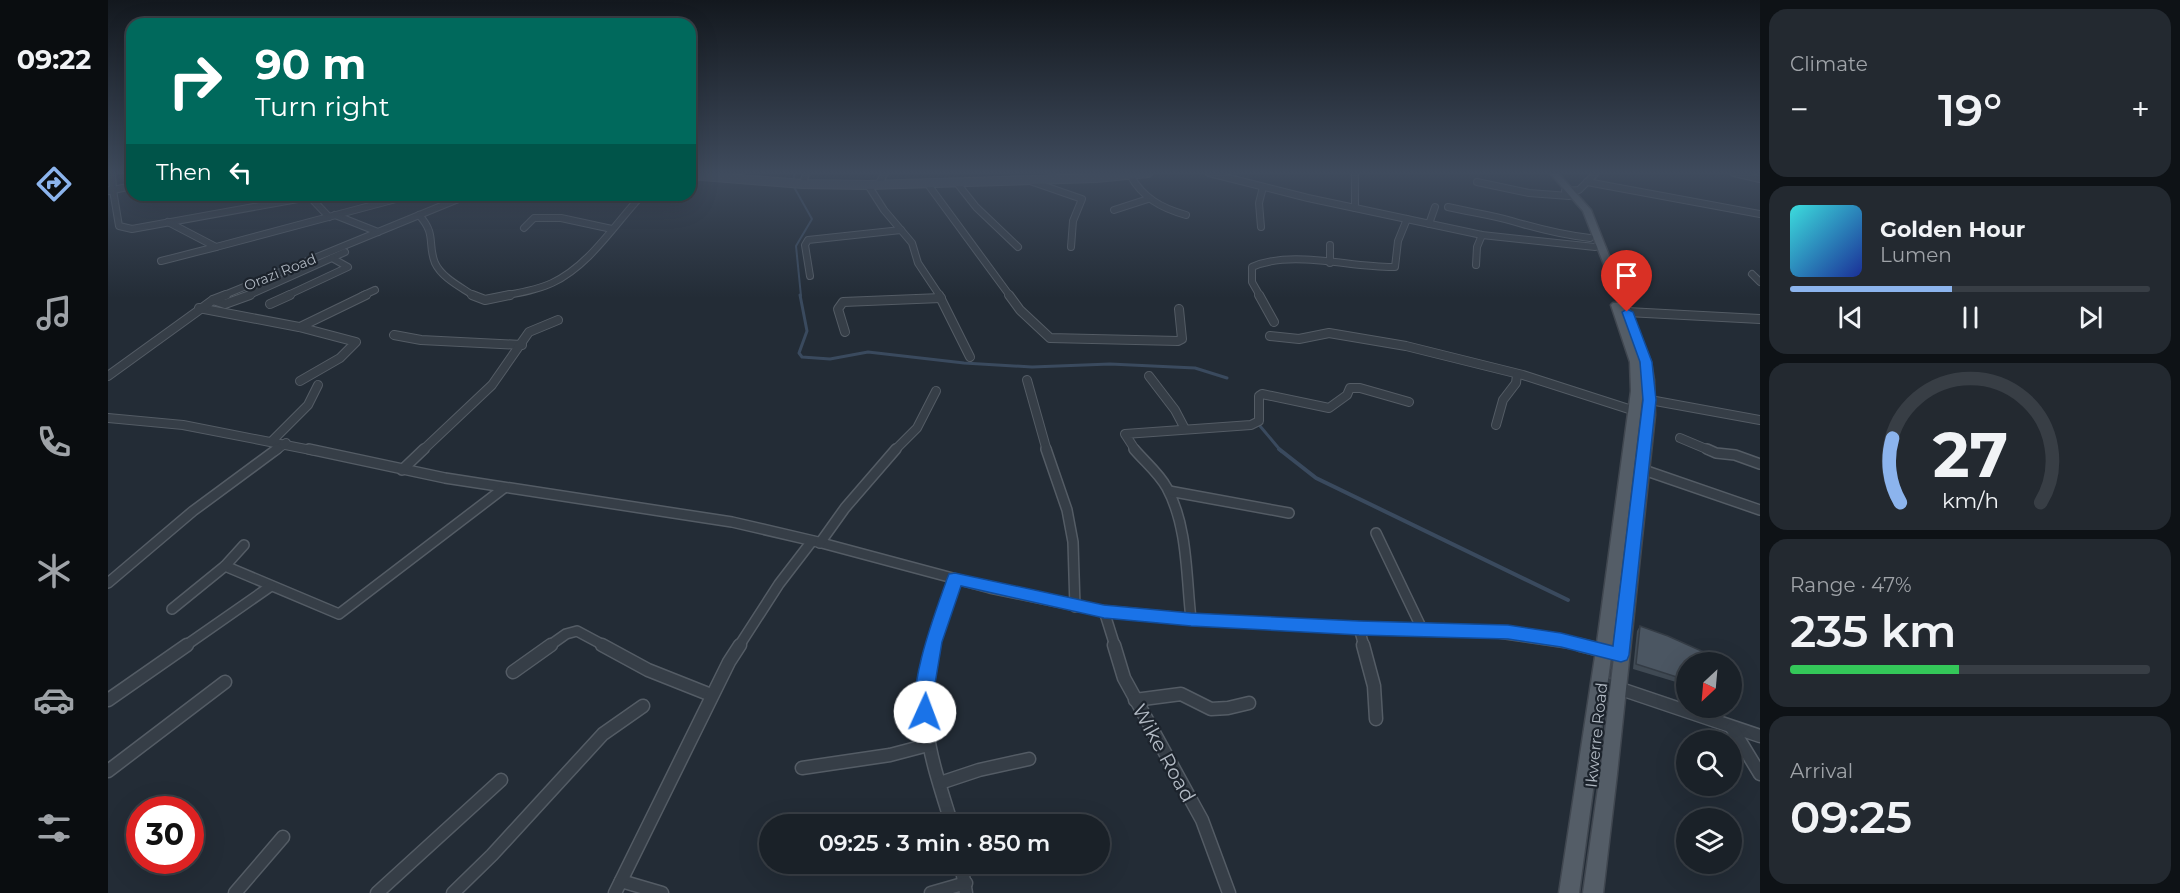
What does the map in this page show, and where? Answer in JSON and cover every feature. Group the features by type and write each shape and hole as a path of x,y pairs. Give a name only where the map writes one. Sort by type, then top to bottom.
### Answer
{"main road":[{"name":"Ikwerre Road","path":"1569,893 1600,682 1635,411 1637,376 1635,362 1593,242 1581,215"},
{"name":"Ikwerre Road","path":"1589,215 1646,362 1650,400 1603,830 1593,893"}],"street":[{"path":"116,215 119,226 132,229 210,215"},
{"path":"161,261 337,215"},
{"path":"419,215 430,226 434,236 435,258 439,270 478,299 485,300 555,281 588,257 625,215"},
{"name":"Orazi Road","path":"108,376 139,356 199,308 213,300 419,215"},
{"path":"888,215 912,243 918,263 941,298 970,357"},
{"path":"950,215 1020,310 1050,338 1178,341 1182,339 1183,331 1179,309"},
{"path":"984,215 1018,247"},
{"path":"1071,247 1076,215"},
{"path":"1260,215 1261,227"},
{"path":"1387,215 1482,235 1593,242"},
{"path":"1429,224 1432,215"},
{"path":"1484,215 1593,242"},
{"path":"332,216 378,232"},
{"path":"524,228 533,218 540,217 582,221 612,229"},
{"path":"1274,322 1252,282 1252,267 1266,261 1395,267 1398,241 1407,219"},
{"path":"168,222 216,247"},
{"path":"810,276 804,245 808,240 902,230"},
{"path":"1476,266 1477,247 1482,235"},
{"path":"1330,245 1330,263"},
{"path":"213,300 225,304 232,303 359,246"},
{"path":"270,304 348,267 332,258"},
{"path":"1752,274 1760,282"},
{"path":"299,327 375,290"},
{"path":"844,332 837,309 843,302 941,298"},
{"path":"199,308 299,327 352,340 357,344 341,357 300,381"},
{"path":"1627,312 1760,319"},
{"path":"402,470 492,385 529,332 558,320"},
{"path":"1270,336 1302,339 1309,335 1325,333 1370,340 1462,360 1635,411"},
{"path":"394,335 421,340 522,345"},
{"path":"1496,425 1503,400 1516,383 1517,375"},
{"path":"1149,376 1175,410 1185,429"},
{"path":"1027,380 1040,430 1067,510 1073,542 1075,607"},
{"path":"272,441 308,405 318,385"},
{"path":"1191,619 1180,531 1169,491 1163,480 1125,435 1251,425 1259,421 1259,396 1262,393 1329,408 1347,395 1350,388 1360,388 1408,402"},
{"path":"663,893 618,887 711,695 754,621 816,542 902,442 917,428 936,391"},
{"path":"1650,400 1760,420"},
{"path":"108,418 175,424 285,443 402,470 504,488 661,508 816,542 955,579 1075,607 1191,619 1359,628 1508,632 1561,640 1621,655"},
{"path":"1680,438 1716,453 1736,455 1760,464"},
{"path":"108,584 192,511 285,443"},
{"path":"1641,469 1760,510"},
{"path":"225,566 339,614 504,488"},
{"path":"1169,491 1224,499 1289,513"},
{"path":"1376,532 1422,629"},
{"path":"172,609 225,566 244,545"},
{"path":"949,814 928,745 924,696 933,642 955,579"},
{"path":"108,700 271,586"},
{"name":"Wike Road","path":"1104,611 1124,678 1202,820 1229,893"},
{"path":"1359,628 1374,686 1376,719"},
{"path":"513,672 566,634 577,631 648,670 711,695"},
{"path":"108,771 225,682"},
{"path":"1600,682 1760,736"},
{"path":"1135,700 1181,694 1188,695 1215,710 1249,703"},
{"path":"453,893 492,855 603,734 643,706"},
{"path":"1732,728 1760,774"},
{"path":"802,768 890,755 928,745"},
{"path":"939,783 979,770 1029,759"},
{"path":"377,893 501,780"},
{"path":"235,893 283,837"},
{"path":"931,893 966,888"}],"building":[{"path":"1640,626 1704,652 1676,652 1676,677 1636,664"}],"waterway":[{"path":"801,296 796,246 812,219 810,215"},
{"path":"800,295 807,331 799,353 802,357 830,359 868,352 964,363 1032,367 1110,364 1195,368 1227,378"},
{"path":"1260,426 1280,450"},
{"path":"1280,450 1316,478 1568,600"}],"route":[{"path":"925,712 924,696 933,642 955,579 1075,607 1104,611 1191,619 1359,628 1508,632 1561,640 1621,655 1650,400 1646,362 1627,312"}]}
